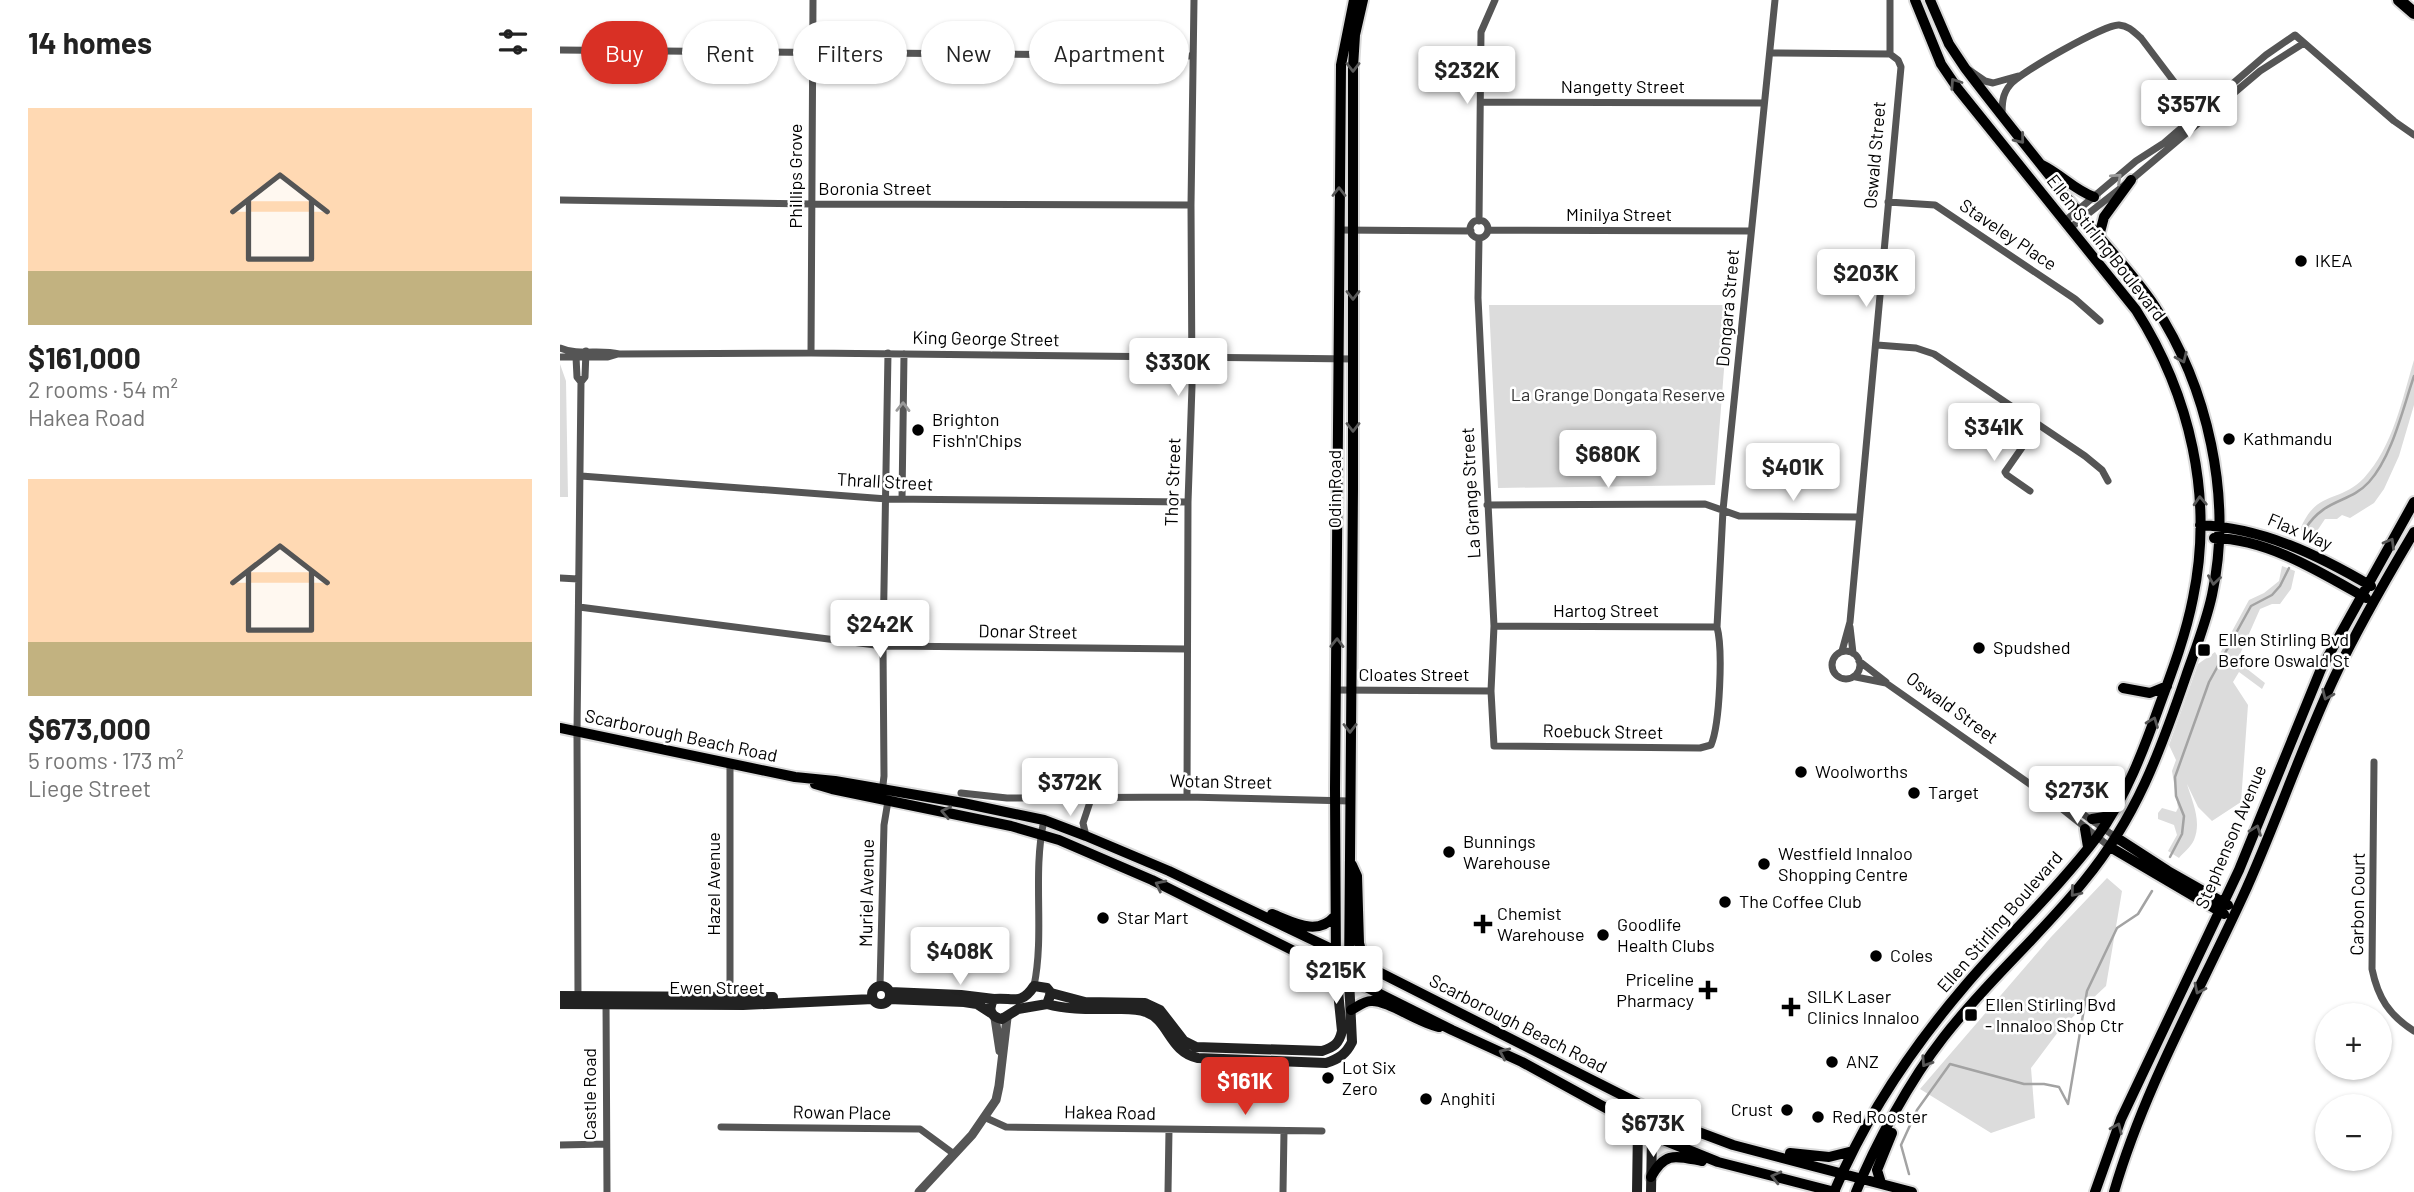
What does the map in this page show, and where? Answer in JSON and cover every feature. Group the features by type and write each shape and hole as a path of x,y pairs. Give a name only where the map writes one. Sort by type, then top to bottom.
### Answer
{"highway":[{"path":"2399,0 2414,13"}],"main road":[{"name":"Odin Road","path":"1336,972 1341,65 1353,0"},
{"name":"Odin Road","path":"1349,979 1353,50 1363,0"},
{"name":"Ellen Stirling Boulevard","path":"1834,1192 1890,1087 1920,1041 2088,847 2110,816 2136,767 2167,686 2193,598 2200,538 2197,466 2190,432 2177,387 2156,341 2136,310 1958,89 1941,64 1914,0"},
{"name":"Ellen Stirling Boulevard","path":"1856,1192 1904,1097 1944,1036 2066,903 2113,842 2150,776 2205,622 2212,592 2218,532 2216,485 2210,443 2198,398 2185,364 2154,305 1965,68 1949,44 1930,0"},
{"path":"2040,164 2056,172 2068,184 2094,197"},
{"path":"2099,236 2104,217 2131,180"},
{"name":"Stephenson Avenue","path":"2095,1192 2121,1119 2251,842 2277,772 2321,669 2414,502"},
{"name":"Flax Way","path":"2200,525 2299,562 2373,602"},
{"name":"Flax Way","path":"2200,538 2218,532 2253,532 2279,540 2380,591"},
{"name":"Stephenson Avenue","path":"2113,1192 2151,1088 2235,914 2335,675 2373,602 2414,533"},
{"path":"2123,688 2150,693 2167,686"},
{"name":"Scarborough Beach Road","path":"560,728 795,777 832,789 963,803 1044,820 1126,851 1207,889 1365,965 1685,1127 1733,1145 1912,1192"},
{"name":"Scarborough Beach Road","path":"884,796 1041,834 1152,880 1452,1030 1555,1078 1652,1134 1718,1162 1834,1192"},
{"path":"2092,819 2110,816"},
{"path":"2085,829 2088,847"},
{"name":"Oswald Street","path":"2113,842 2168,871 2221,908 2235,914"},
{"path":"1350,860 1357,876 1359,943 1365,965"},
{"path":"1207,889 1306,927 1324,925 1335,916"},
{"path":"1034,986 1085,1002 1145,1003 1160,1010 1184,1041 1196,1047 1322,1051 1336,1045 1342,1031 1336,972"},
{"path":"993,999 998,1016 1047,1004 1085,1009 1144,1011 1154,1016 1177,1048 1198,1058 1326,1063 1348,1051 1352,1042 1349,979"},
{"name":"Ewen Street","path":"560,1003 578,1000 730,1001 881,994 961,995 1019,1000 1028,996 1034,986"},
{"path":"1047,1004 1049,990"},
{"name":"Ewen Street","path":"881,994 977,1004 998,1016"},
{"name":"Ewen Street","path":"560,996 578,1000"},
{"path":"1351,1010 1372,1001 1382,1003 1426,1025 1452,1030"},
{"path":"1303,1051 1303,1062"},
{"path":"1881,1183 1877,1170 1899,1119 1904,1097"},
{"path":"1637,1192 1638,1126 1646,1108"},
{"path":"1646,1108 1652,1134 1651,1192"},
{"path":"1755,1150 1774,1150 1813,1157 1853,1152"},
{"path":"1651,1177 1659,1163 1668,1157 1718,1162"}],"street":[{"name":"Phillips Grove","path":"813,0 813,21"},
{"name":"Thor Street","path":"1187,797 1186,649 1194,0"},
{"path":"1479,221 1481,32 1495,0"},
{"name":"Dongara Street","path":"1711,745 1718,690 1720,638 1717,627 1723,510 1775,0"},
{"name":"Oswald Street","path":"1842,651 1850,622 1901,67 1898,60 1890,54 1890,0"},
{"path":"2002,116 2002,100 2009,85 2102,29 2120,25 2131,28 2141,38 2200,117"},
{"path":"2067,224 2131,180 2266,55 2295,35 2394,121 2414,135"},
{"path":"2080,214 2094,197 2260,71 2304,43"},
{"path":"560,50 793,54"},
{"path":"1771,53 1890,54"},
{"path":"907,55 1193,57"},
{"path":"1965,68 1993,83 2022,75"},
{"name":"Phillips Grove","path":"811,353 812,84"},
{"name":"Nangetty Street","path":"1481,102 1764,103"},
{"name":"Boronia Street","path":"560,200 1191,205"},
{"name":"Staveley Place","path":"1888,202 1935,205 2075,299 2100,321"},
{"path":"1479,221 1486,223 1488,230 1485,236 1479,238 1471,231 1472,225 1479,221"},
{"path":"1339,230 1471,231"},
{"name":"Minilya Street","path":"1488,230 1751,230"},
{"name":"La Grange Street","path":"1479,238 1478,298 1494,626 1491,691 1494,746"},
{"path":"1877,345 1916,348 1934,354 2085,456 2102,470 2108,481"},
{"name":"King George Street","path":"560,348 581,355"},
{"name":"King George Street","path":"560,357 811,353 1353,359"},
{"name":"Muriel Avenue","path":"881,994 888,354"},
{"path":"902,499 904,354"},
{"path":"578,1000 577,732 582,476 581,382 577,377 581,355"},
{"path":"2030,491 2005,471 2038,425"},
{"name":"Thrall Street","path":"582,476 887,499 1188,502"},
{"path":"1487,505 1705,504 1739,516 1859,517"},
{"path":"560,578 579,579"},
{"name":"Donar Street","path":"579,607 883,646 1186,649"},
{"path":"1850,622 1853,653 1886,683"},
{"name":"Hartog Street","path":"1494,626 1717,627"},
{"path":"1853,653 1842,651 1832,661 1832,670 1842,680 1856,677 1860,668 1859,661"},
{"name":"Oswald Street","path":"1856,677 1886,683 2057,805 2085,829 2100,832"},
{"name":"Cloates Street","path":"1336,690 1491,691"},
{"name":"Roebuck Street","path":"1494,746 1700,748 1711,745"},
{"name":"Carbon Court","path":"2374,762 2372,969 2384,1006 2414,1031"},
{"name":"Hazel Avenue","path":"730,764 730,1001"},
{"name":"Wotan Street","path":"961,793 1007,798 1187,797 1350,801"},
{"path":"1086,836 1083,827 1091,799"},
{"name":"Oswald Street","path":"2057,805 2070,805 2092,819 2100,832 2113,842"},
{"path":"1034,986 1038,967 1041,834 1044,820"},
{"path":"1038,967 1049,990"},
{"name":"Castle Road","path":"606,1000 607,1192"},
{"path":"919,1192 972,1135 996,1100 1001,1056 998,1016"},
{"name":"Hakea Road","path":"984,1117 1006,1127 1322,1131"},
{"name":"Rowan Place","path":"721,1127 920,1129 954,1154"},
{"path":"1168,1192 1169,1130"},
{"path":"1283,1192 1284,1131"},
{"path":"560,1145 606,1144"}],"green space":[{"name":"La Grange Dongata Reserve","path":"1489,305 1729,305 1715,485 1498,488"},
{"path":"2414,360 2414,405 2399,456 2384,489 2374,503 2350,518 2342,515 2337,519 2325,519 2315,534 2300,530 2313,508 2355,486 2374,465 2395,422"},
{"path":"560,364 566,381 568,497 560,497"},
{"path":"2282,566 2295,571 2291,589 2280,604 2260,609 2237,661 2265,683 2262,689 2239,672 2233,682 2248,705 2241,802 2212,821 2198,807 2187,784 2197,826 2193,843 2179,858 2168,851 2177,835 2174,825 2158,819 2162,808 2176,812 2178,808 2172,771 2176,760 2169,745 2198,664 2215,652 2218,657 2249,600 2264,593 2279,581"},
{"path":"2107,878 2122,891 2106,986 2061,1028 2031,1068 2035,1118 1991,1133 1920,1089 2051,937"}],"waterway":[{"path":"2305,529 2321,511 2354,494 2377,472 2396,432 2414,376"},
{"path":"2170,857 2182,834 2184,816 2176,796 2175,777 2209,682 2251,606 2272,595 2289,568"},
{"path":"1909,1174 1901,1145 1917,1110 1950,1064 2024,1084 2059,1087 2068,1104 2087,991 2117,928 2138,914 2152,891"}],"place":[{"name":"IKEA","path":"2301,261"},
{"name":"Brighton Fish'n'Chips","path":"918,430"},
{"name":"Kathmandu","path":"2229,439"},
{"name":"Spudshed","path":"1979,648"},
{"name":"Ellen Stirling Bvd Before Oswald St","path":"2204,650"},
{"name":"Woolworths","path":"1801,772"},
{"name":"Target","path":"1914,793"},
{"name":"Bunnings Warehouse","path":"1449,852"},
{"name":"Westfield Innaloo Shopping Centre","path":"1764,864"},
{"name":"The Coffee Club","path":"1725,902"},
{"name":"Star Mart","path":"1103,918"},
{"name":"Chemist Warehouse","path":"1483,924"},
{"name":"Goodlife Health Clubs","path":"1603,935"},
{"name":"Coles","path":"1876,956"},
{"name":"Priceline Pharmacy","path":"1708,990"},
{"name":"SILK Laser Clinics Innaloo","path":"1791,1007"},
{"name":"Ellen Stirling Bvd - Innaloo Shop Ctr","path":"1971,1015"},
{"name":"ANZ","path":"1832,1062"},
{"name":"Lot Six Zero","path":"1328,1078"},
{"name":"Anghiti","path":"1426,1099"},
{"name":"Crust","path":"1787,1110"},
{"name":"Red Rooster","path":"1818,1117"}]}
